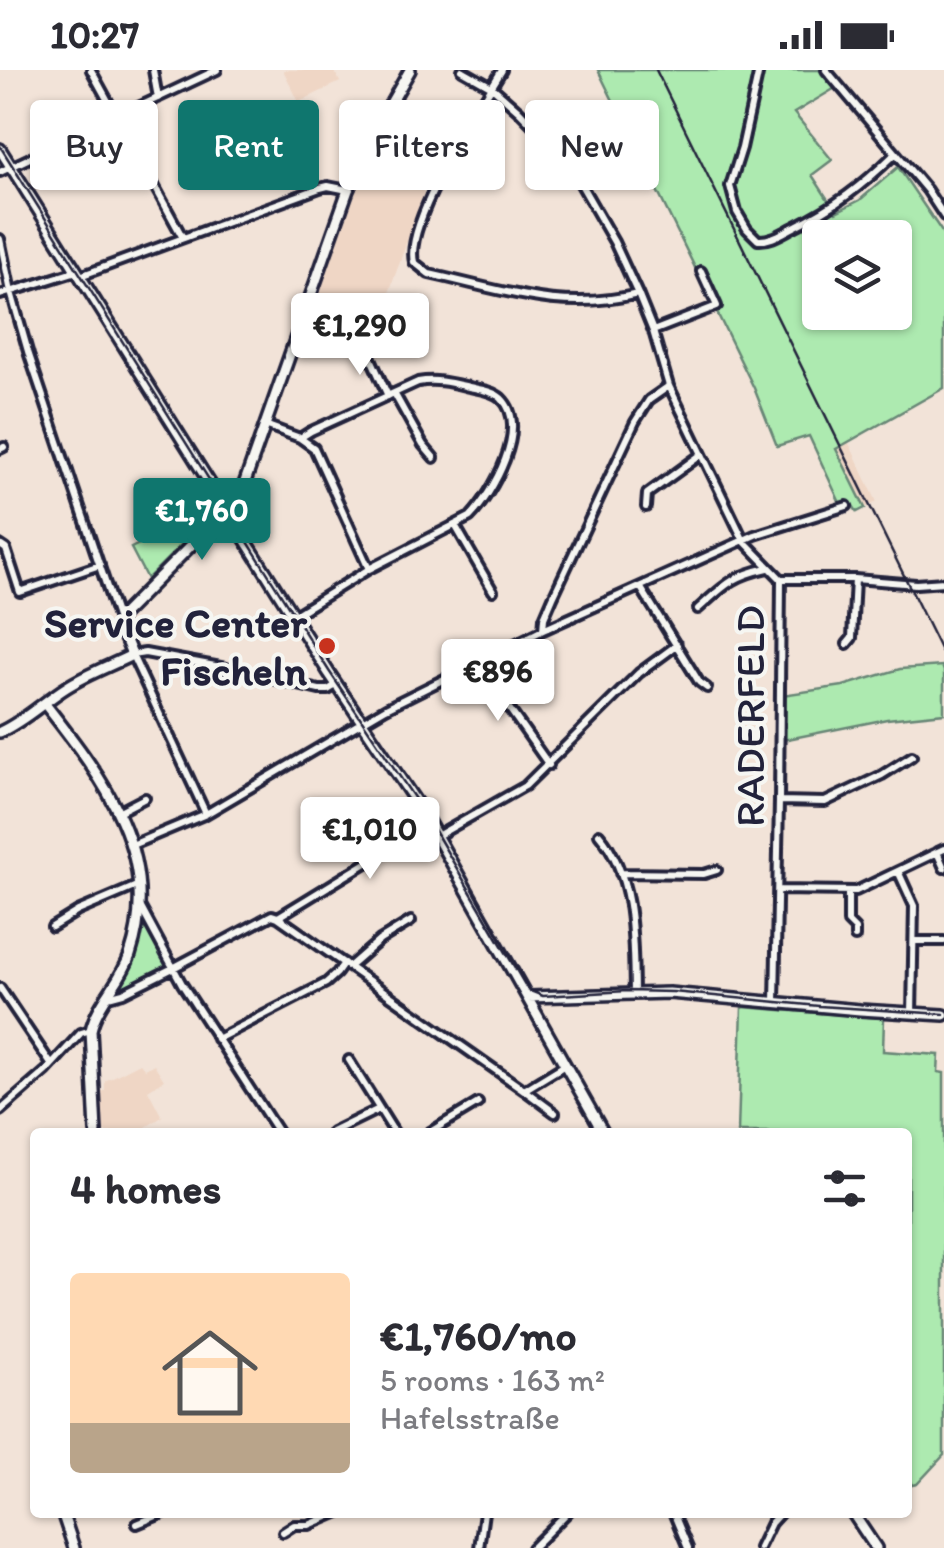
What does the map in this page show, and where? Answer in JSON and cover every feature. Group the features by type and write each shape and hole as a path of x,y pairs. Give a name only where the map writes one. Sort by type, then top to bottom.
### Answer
{"main road":[{"path":"393,100 410,70"},
{"path":"0,148 4,167 30,195 336,685 430,824 602,1128"},
{"path":"0,732 82,678 132,655 119,618 236,500 348,190"},
{"path":"44,704 105,787 132,845 139,885 139,909 128,959 91,1030 96,1128"},
{"path":"528,996 682,994 944,1015"},
{"path":"537,1013 539,1002 548,996"},
{"path":"64,1518 74,1548"},
{"path":"856,1518 876,1548"}],"street":[{"path":"91,70 108,100"},
{"path":"152,70 158,98"},
{"path":"154,100 217,70"},
{"name":"RADERFELD","path":"462,70 492,87 538,129 579,181 638,294 669,386 744,542 780,579 774,1002"},
{"path":"502,70 432,193 412,247 414,262 428,274 551,302 611,300 638,294"},
{"path":"759,70 730,186 746,230 758,240 770,240 836,205 895,154"},
{"path":"826,70 928,190 944,216"},
{"path":"4,167 30,156"},
{"path":"0,295 78,274 320,188 339,188"},
{"path":"157,190 183,238"},
{"path":"0,240 29,355 119,621"},
{"path":"652,331 717,306 701,271"},
{"path":"365,345 391,394 434,458"},
{"path":"293,616 370,569 470,517 500,474 512,424 509,409 492,392 446,381 418,382 300,438"},
{"path":"543,630 553,597 633,427 649,400 669,386"},
{"path":"265,425 311,444 370,569"},
{"path":"646,507 647,494 702,454"},
{"path":"132,845 206,814 361,722 543,630 755,535 847,506"},
{"path":"455,525 493,590"},
{"path":"0,545 6,550 20,592 100,566"},
{"path":"698,608 728,582 768,568"},
{"path":"780,579 944,582"},
{"path":"847,644 852,638 855,579"},
{"path":"641,588 699,682 707,688"},
{"path":"437,836 525,786 646,667 677,645"},
{"path":"206,814 132,655 145,652 319,690 336,685"},
{"path":"482,661 506,704 549,765"},
{"path":"779,801 825,802 882,776 912,756"},
{"path":"118,812 145,798"},
{"path":"278,917 430,824"},
{"path":"600,834 620,873 632,923 634,993"},
{"path":"778,890 856,891 940,850 944,868"},
{"path":"620,873 704,874 717,870"},
{"path":"898,871 914,906 912,1014"},
{"path":"52,926 139,885"},
{"path":"848,891 848,922 854,937"},
{"path":"139,909 275,1128"},
{"path":"107,998 123,994 272,915 555,1114"},
{"path":"217,1039 326,983 411,921"},
{"path":"914,940 944,942"},
{"path":"1,993 51,1064"},
{"path":"0,1111 81,1034 91,1030"},
{"path":"349,1060 391,1128"},
{"path":"524,1090 566,1066"},
{"path":"437,1128 478,1103"},
{"path":"340,1128 379,1109"},
{"path":"138,1524 152,1518"},
{"path":"283,1532 294,1525 310,1525 326,1518"},
{"path":"479,1548 483,1518"},
{"path":"532,1548 562,1518"},
{"path":"675,1518 688,1548"},
{"path":"772,1548 761,1544 776,1518"}],"shaded area":[{"path":"283,70 334,70 340,82 298,100"},
{"path":"356,190 424,192 373,339 360,345 307,326"},
{"path":"848,441 877,502 865,508 836,449"},
{"path":"140,1063 145,1069 154,1064 164,1080 148,1090 162,1117 144,1128 98,1128 98,1091 105,1091 105,1081"}],"green space":[{"path":"598,70 755,70 741,137 748,134 761,70 822,70 837,87 794,113 832,160 812,175 836,212 860,200 898,167 944,235 944,388 836,449 865,508 857,512 852,504 841,505 809,436 777,446 754,388 657,190 659,100 613,100"},
{"path":"174,505 198,528 147,579 131,548 161,531 154,516"},
{"path":"942,666 944,713 887,719 783,740 782,695 843,686 900,669"},
{"path":"144,920 170,967 121,992 117,988"},
{"path":"742,1007 884,1018 883,1051 939,1055 938,1072 944,1073 944,1455 917,1484 912,1485 912,1128 738,1128"}],"tram line":[{"path":"656,70 944,657"},
{"path":"0,146 329,671 425,814 528,990 543,996 673,992 944,1014"}],"place":[{"name":"Service Center Fischeln","path":"327,646"}]}
